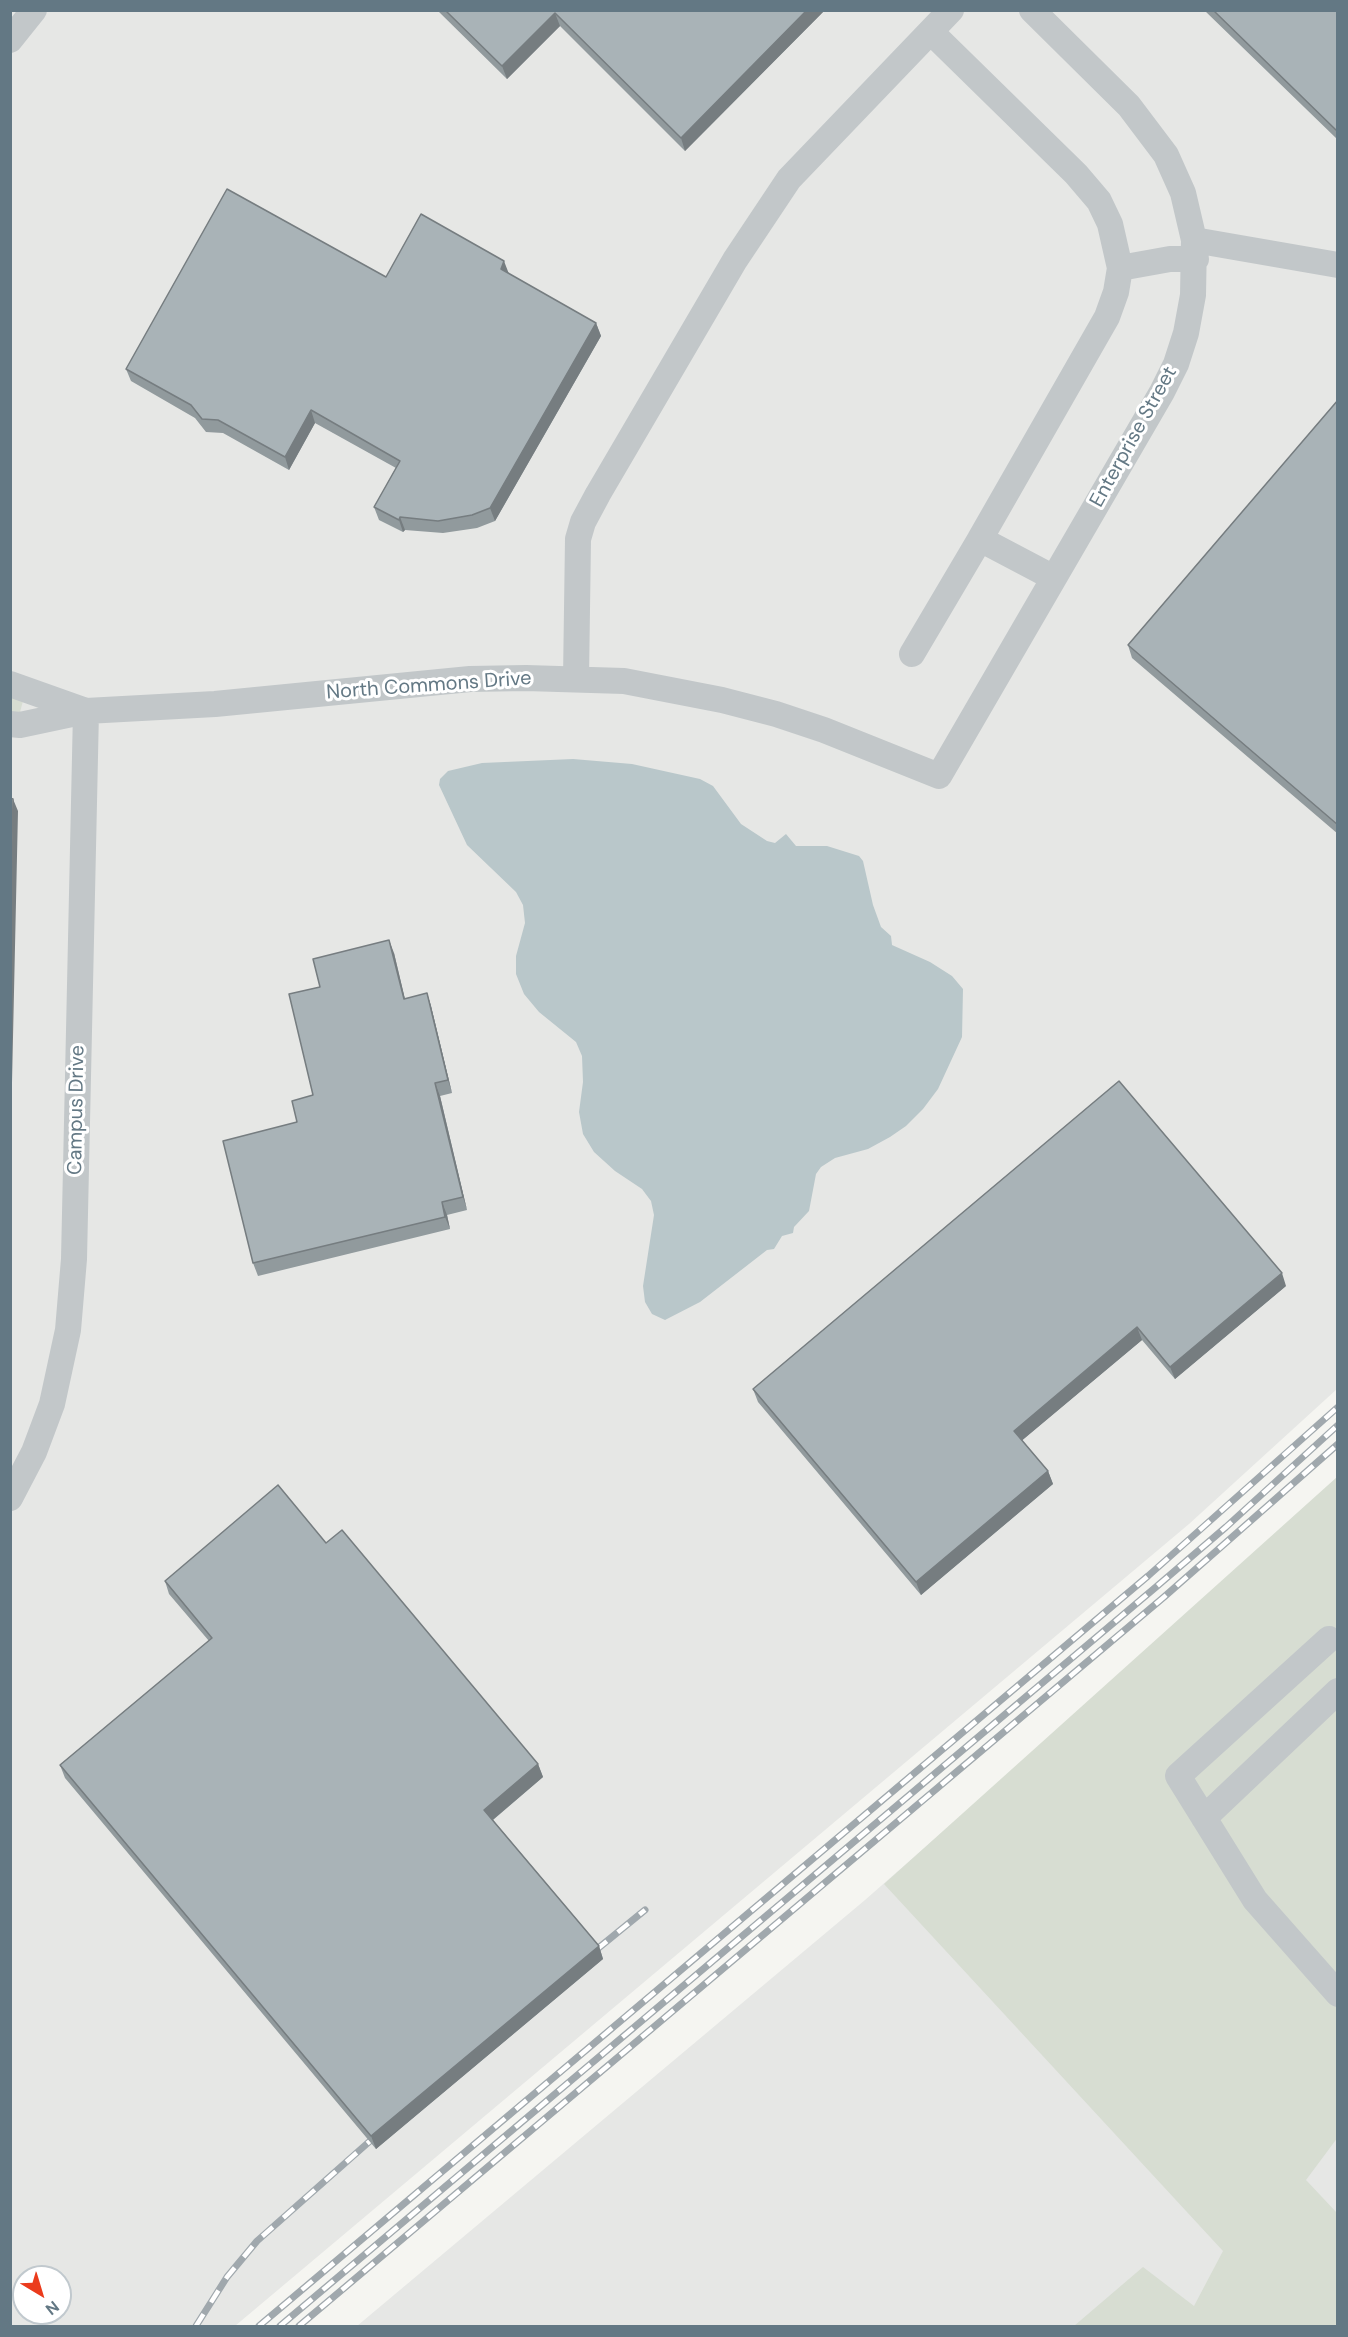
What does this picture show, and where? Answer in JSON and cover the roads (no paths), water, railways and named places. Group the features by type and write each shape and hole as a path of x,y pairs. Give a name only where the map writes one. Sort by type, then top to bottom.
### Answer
{"street":[{"path":"10,40 34,10"},
{"path":"576,679 578,539 583,522 598,494 735,260 777,195 800,165 951,10"},
{"name":"Enterprise Street","path":"939,776 1176,364 1186,333 1195,249 1184,193 1166,155 1129,106 1032,10"},
{"path":"912,654 1107,317 1116,292 1120,268 1110,224 1099,201 1076,174 931,32"},
{"path":"1120,268 1170,259 1195,249 1338,265"},
{"path":"980,539 1054,579"},
{"name":"North Commons Drive","path":"86,711 215,704 470,679 624,681 722,700 776,714 824,730 939,776"},
{"path":"10,684 86,711"},
{"path":"10,724 86,711"},
{"name":"Campus Drive","path":"10,1498 34,1452 52,1404 68,1330 74,1259 86,711"},
{"path":"1329,1639 1178,1776 1255,1900 1338,1994"},
{"path":"1204,1818 1338,1691"}],"railway":[{"path":"259,2326 1148,1576 1338,1407"},
{"path":"280,2326 1156,1587 1338,1425"},
{"path":"299,2326 1164,1597 1338,1444"},
{"path":"596,1950 645,1910"},
{"path":"196,2326 227,2277 257,2241 370,2141"}]}
